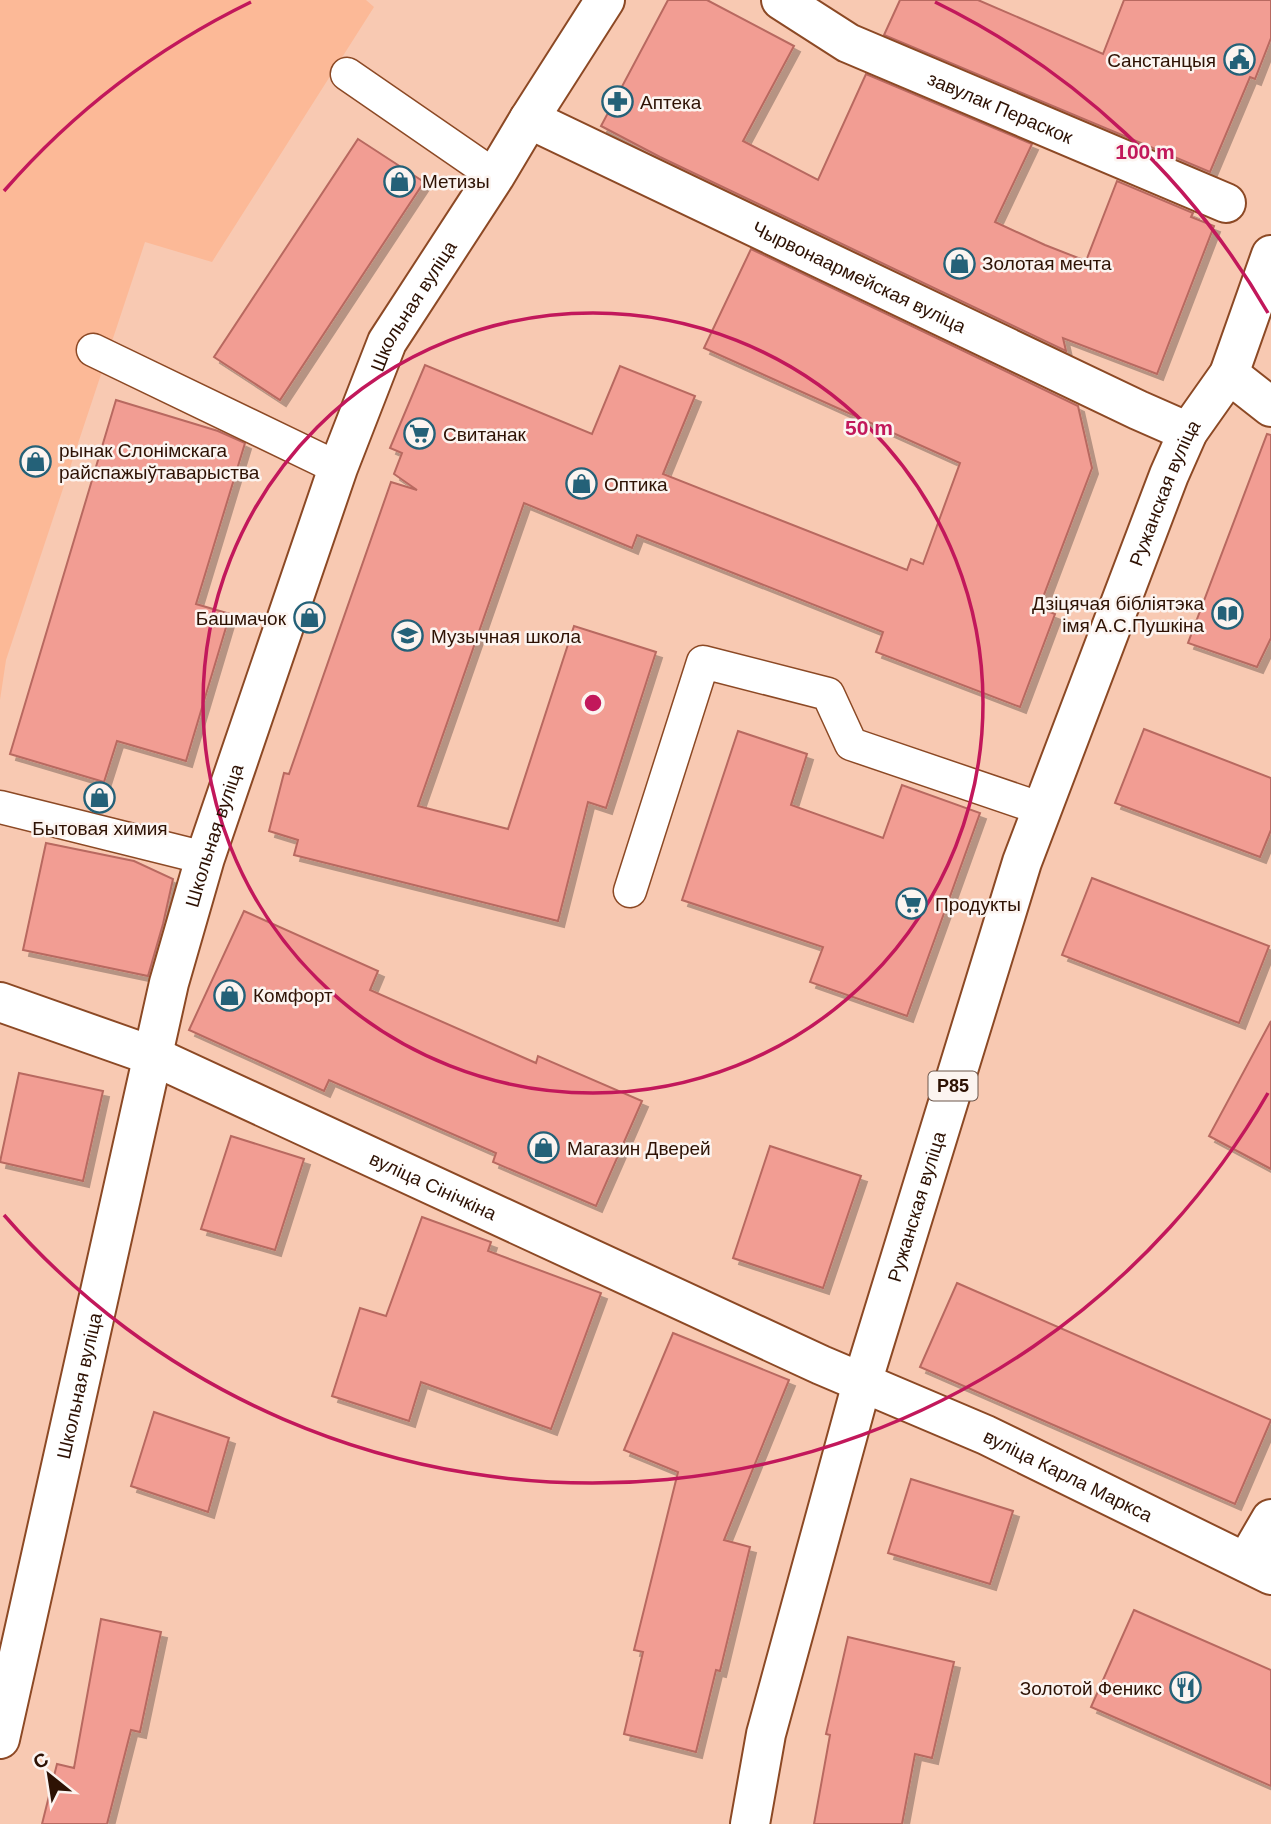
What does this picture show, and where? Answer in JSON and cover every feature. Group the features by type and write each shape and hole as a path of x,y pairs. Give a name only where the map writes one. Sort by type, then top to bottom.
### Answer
{"street":[{"name":"Школьная вуліца","path":"0,1740 169,983 205,858 338,468 387,342 605,0"},
{"name":"завулак Пераскок","path":"781,0 848,43 1226,203"},
{"name":"Чырвонаармейская вуліца","path":"529,119 1188,432"},
{"name":"Р85","path":"1229,374 1271,255"},
{"name":"Ружанская вуліца","path":"750,1824 766,1734 862,1383 1022,862 1169,475 1188,432 1229,374"},
{"path":"1229,374 1271,407"},
{"name":"вуліца Сінічкіна","path":"0,1002 153,1056 862,1383"},
{"name":"вуліца Карла Маркса","path":"862,1383 986,1435 1258,1569"},
{"path":"1258,1569 1271,1519"}],"lane":[{"path":"347,74 495,176"},
{"path":"93,350 338,468"},
{"path":"630,891 703,662 828,694 851,744 1042,809"},
{"path":"0,807 205,858"}],"shaded area":[{"name":"рынак Слонімскага райспажыўтаварыства","path":"0,0 366,0 374,7 212,262 145,242 6,660 0,700"}],"building":[{"path":"668,0 707,0 794,46 743,141 818,180 866,74 1032,144 995,222 1045,245 1086,261 1117,181 1193,213 1191,217 1214,226 1157,374 1063,338 1066,351 660,157 601,126"},
{"path":"900,0 978,0 1103,54 1124,0 1271,0 1271,38 1255,79 1250,77 1210,172 884,35"},
{"path":"358,139 424,182 280,400 214,357"},
{"path":"751,249 1078,406 1092,468 1039,608 1055,614 1020,707 876,652 883,632 637,535 632,548 524,503 418,806 508,829 574,626 656,652 606,808 588,802 558,921 294,855 298,840 269,831 284,773 289,774 391,482 417,490 394,474 402,453 390,448 425,365 592,434 620,366 695,396 663,474 907,570 911,559 923,564 960,463 704,348"},
{"path":"116,400 218,431 245,443 196,604 230,614 186,761 117,741 104,782 10,754"},
{"path":"1267,434 1271,435 1271,638 1257,667 1188,643"},
{"path":"1144,729 1271,778 1271,830 1260,857 1115,803"},
{"path":"738,731 807,754 791,805 883,838 902,785 980,813 907,1016 810,982 823,947 682,900"},
{"path":"46,843 134,861 173,879 148,976 23,950"},
{"path":"1092,878 1269,946 1239,1023 1062,955"},
{"path":"244,911 378,971 370,990 536,1063 538,1056 642,1101 596,1206 493,1162 496,1153 329,1080 324,1091 189,1030"},
{"path":"1271,1021 1271,1169 1209,1136"},
{"path":"19,1073 103,1091 83,1181 0,1162"},
{"path":"231,1136 304,1159 275,1250 201,1229"},
{"path":"770,1146 861,1176 823,1288 733,1258"},
{"path":"422,1217 491,1242 488,1251 601,1293 551,1429 421,1382 409,1421 332,1396 360,1308 386,1316"},
{"path":"957,1283 1271,1420 1235,1504 920,1367"},
{"path":"673,1333 789,1380 724,1540 750,1547 720,1671 716,1670 696,1752 624,1734 643,1652 634,1650 678,1472 624,1450"},
{"path":"154,1412 229,1438 208,1512 131,1486"},
{"path":"911,1479 1013,1511 990,1584 888,1553"},
{"name":"Золотой Феникс","path":"1134,1610 1271,1670 1271,1786 1091,1707"},
{"path":"101,1619 161,1632 140,1732 131,1730 107,1824 42,1824 57,1764 74,1768"},
{"path":"848,1637 954,1662 932,1758 915,1754 902,1824 814,1824 830,1735 826,1734"}],"place":[{"name":"Санстанцыя","path":"1239,60"},
{"name":"Аптека","path":"617,102"},
{"name":"Метизы","path":"399,181"},
{"name":"Золотая мечта","path":"959,263"},
{"name":"Свитанак","path":"420,434"},
{"name":"рынак Слонімскага райспажыўтаварыства","path":"36,461"},
{"name":"Оптика","path":"581,484"},
{"name":"Дзіцячая бібліятэка імя А.С.Пушкіна","path":"1227,614"},
{"name":"Башмачок","path":"309,618"},
{"name":"Музычная школа","path":"408,636"},
{"name":"Бытовая химия","path":"100,797"},
{"name":"Продукты","path":"912,904"},
{"name":"Комфорт","path":"230,995"},
{"name":"Магазин Дверей","path":"544,1148"},
{"name":"Золотой Феникс","path":"1185,1688"}]}
